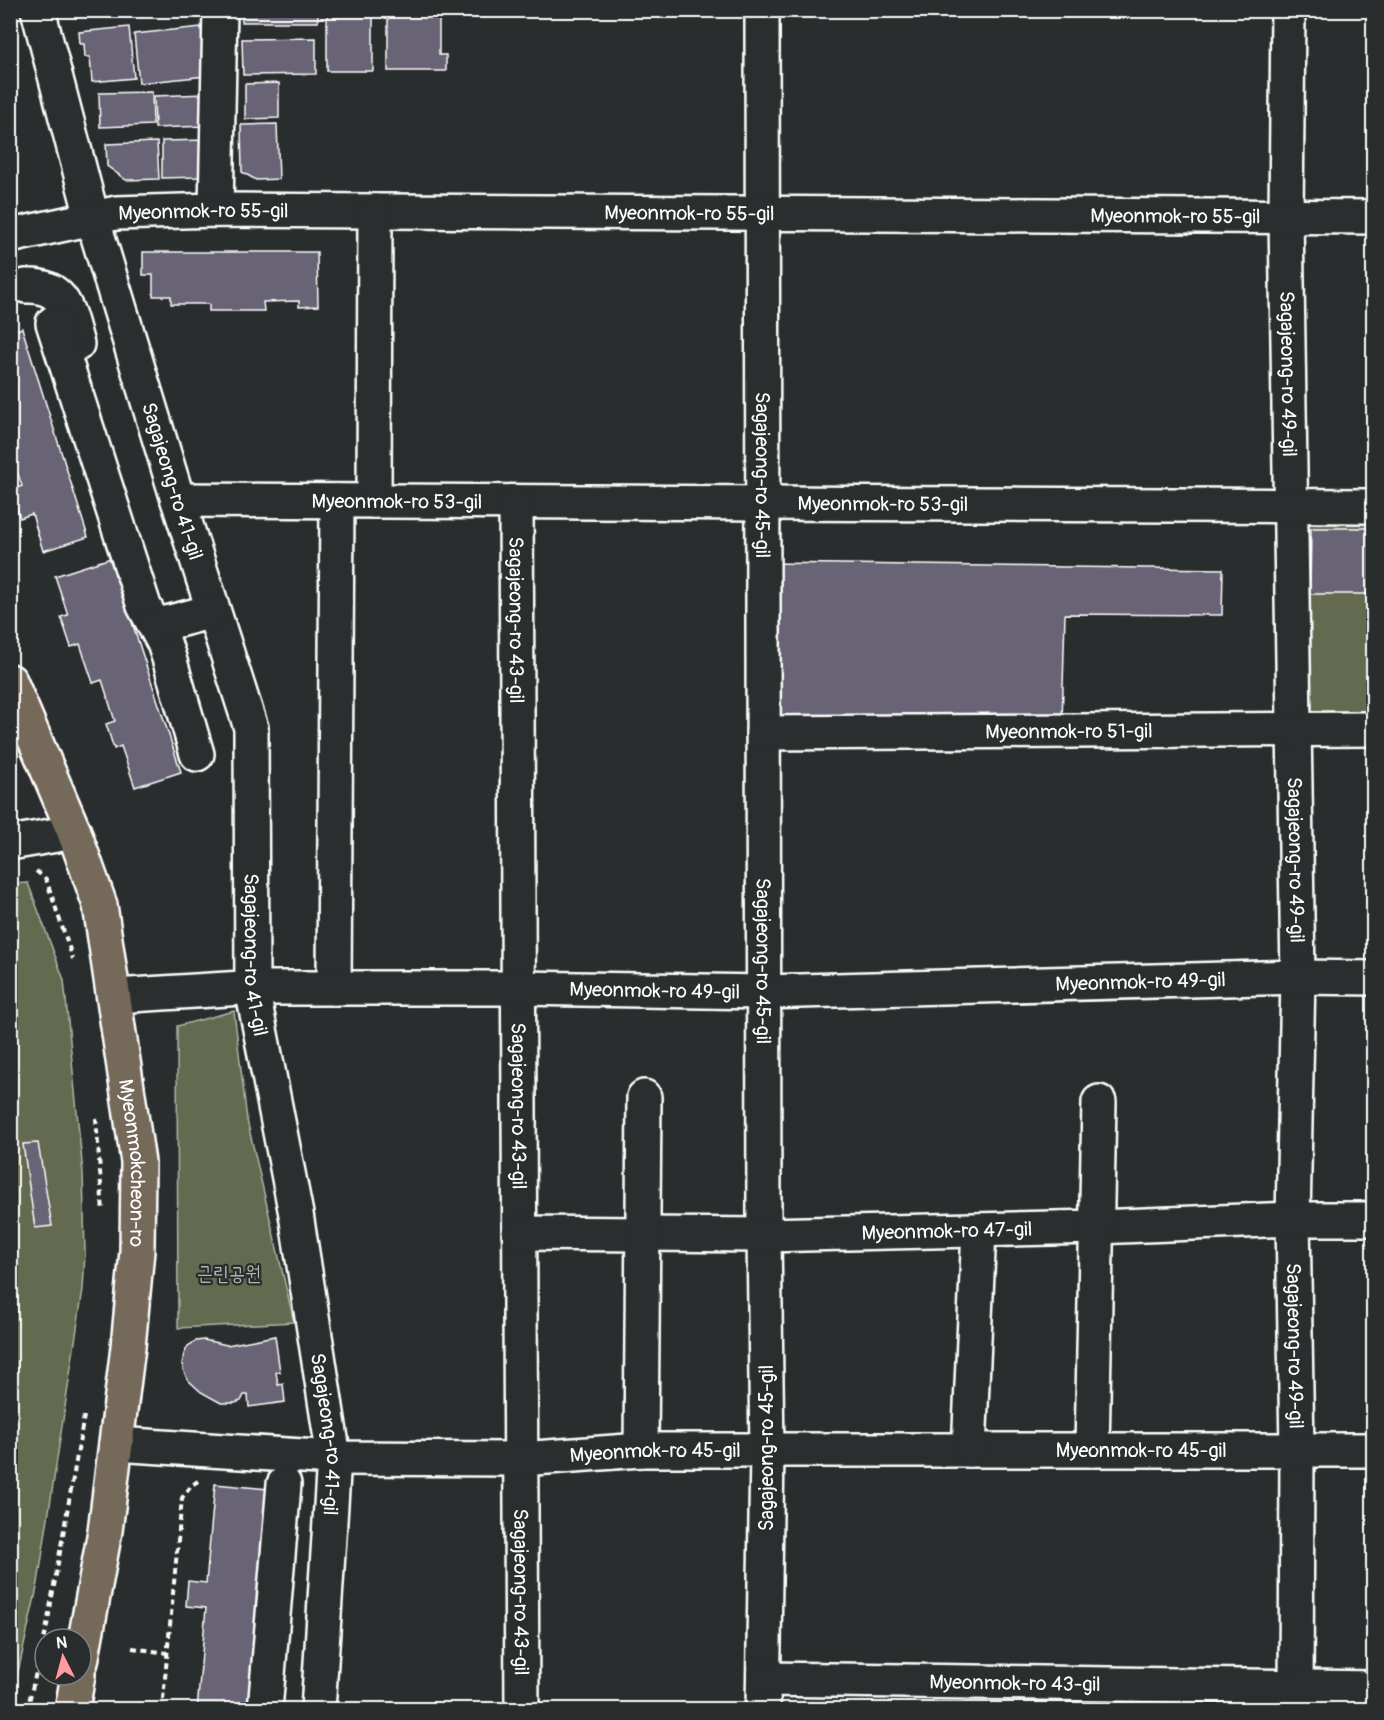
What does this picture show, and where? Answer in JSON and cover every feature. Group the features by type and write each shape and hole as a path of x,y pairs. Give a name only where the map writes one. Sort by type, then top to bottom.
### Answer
{"main road":[{"name":"Myeonmokcheon-ro","path":"13,693 74,832 100,905 138,1162 137,1251 105,1531 87,1627"},
{"path":"72,1710 76,1687"}],"street":[{"name":"Sagajeong-ro 41-gil","path":"38,10 92,217 178,501 251,728 252,988 296,1214 334,1458 319,1703"},
{"path":"216,210 220,10"},
{"name":"Sagajeong-ro 45-gil","path":"762,10 764,1235 767,1452 764,1694"},
{"name":"Sagajeong-ro 49-gil","path":"1288,10 1286,217 1298,977 1293,1219 1297,1449 1296,1699"},
{"name":"Myeonmok-ro 55-gil","path":"10,236 92,217 126,212 216,210 1374,217"},
{"path":"375,211 375,501"},
{"path":"26,286 52,290 66,305 82,363 81,411"},
{"path":"53,323 144,606 169,658 198,754"},
{"name":"Myeonmok-ro 53-gil","path":"178,501 1374,506"},
{"path":"334,988 337,501"},
{"name":"Sagajeong-ro 43-gil","path":"516,502 522,1710"},
{"path":"154,626 213,610"},
{"name":"Myeonmok-ro 51-gil","path":"763,733 1374,729"},
{"path":"20,854 74,832"},
{"name":"Myeonmok-ro 49-gil","path":"115,996 252,988 518,988 764,992 1298,977 1374,978"},
{"path":"641,1450 644,1097"},
{"path":"1092,1450 1099,1102"},
{"name":"Myeonmok-ro 47-gil","path":"519,1233 764,1235 1097,1227 1293,1219 1374,1219"},
{"path":"969,1450 979,1230"},
{"name":"Myeonmok-ro 45-gil","path":"116,1444 334,1458 521,1459 641,1450 767,1452 1374,1450"},
{"path":"284,1484 266,1700 319,1703"},
{"name":"Myeonmok-ro 43-gil","path":"764,1694 1296,1699 1374,1688"}],"path":[{"path":"20,854 46,879 75,969"},
{"path":"96,1113 103,1213"},
{"path":"27,1710 46,1631 85,1410"},
{"path":"162,1710 182,1498 192,1485 201,1480"},
{"path":"132,1647 167,1653"}],"green space":[{"path":"1305,516 1373,516 1373,716 1305,717"},
{"path":"28,883 64,980 83,1173 85,1253 83,1289 38,1583 11,1703 10,884"},
{"name":"근린공원","path":"234,1011 247,1120 294,1322 178,1328 177,1026"}],"building":[{"path":"242,10 318,10 318,22 242,22"},
{"path":"327,10 373,10 373,71 327,71"},
{"path":"388,10 439,10 439,55 446,55 446,71 388,71"},
{"path":"129,27 134,78 92,82 90,57 85,57 84,44 80,44 79,32"},
{"path":"201,27 206,76 139,83 134,34"},
{"path":"316,38 316,74 243,75 242,39"},
{"path":"279,83 279,118 245,119 245,84"},
{"path":"152,92 153,125 100,127 99,93"},
{"path":"205,94 206,126 155,128 154,96"},
{"path":"277,124 279,179 256,180 242,172 241,125"},
{"path":"209,140 210,166 200,177 162,178 162,141"},
{"path":"157,142 159,179 126,180 107,166 106,144"},
{"path":"143,252 317,252 318,306 299,307 299,301 263,302 264,311 209,311 209,304 171,304 171,296 153,296 153,275 143,275"},
{"path":"22,328 88,537 43,551 32,514 20,518 11,490 22,486 10,450 10,332"},
{"path":"1311,528 1374,528 1374,594 1310,594"},
{"path":"111,558 181,772 135,787 121,746 114,749 106,724 115,721 102,680 93,683 80,644 71,647 61,617 68,615 55,576"},
{"path":"768,563 1223,569 1222,615 1065,614 1062,725 767,722"},
{"path":"38,1143 52,1226 35,1228 23,1144"},
{"path":"275,1336 280,1372 276,1372 278,1385 283,1384 285,1402 249,1407 248,1395 244,1395 241,1401 221,1403 201,1392 188,1380 184,1372 182,1364 184,1354 188,1346 196,1341 204,1340 227,1345"},
{"path":"215,1484 268,1489 248,1710 197,1710 206,1608 186,1606 188,1581 206,1583"},
{"path":"1322,1697 1357,1698 1357,1710 1312,1710"},
{"path":"1362,1698 1374,1698 1374,1710 1362,1710"}]}
